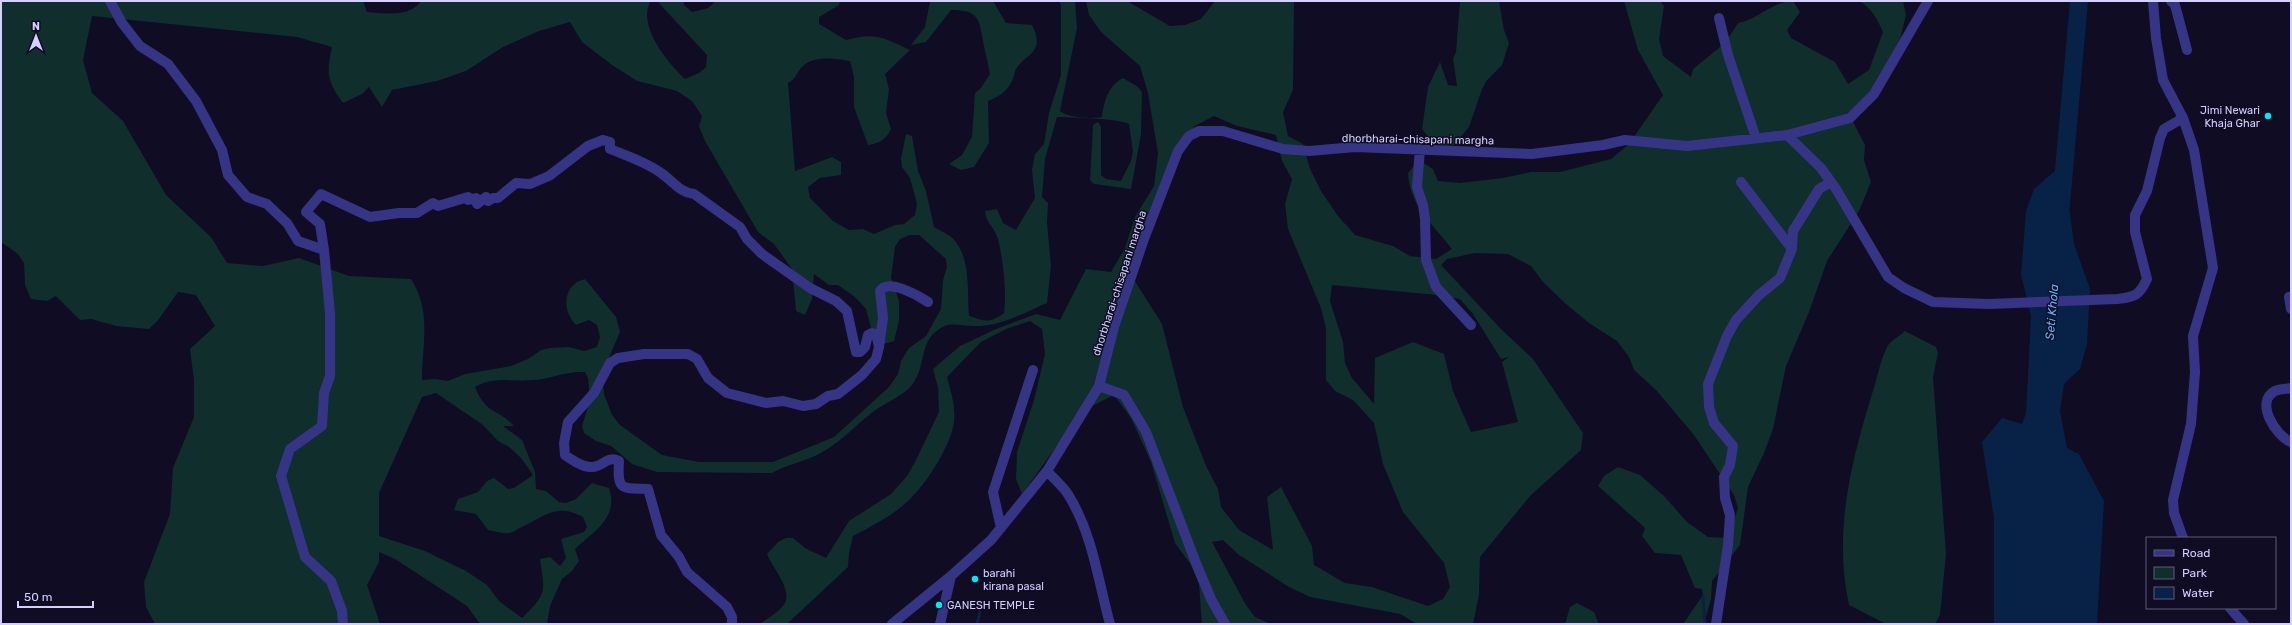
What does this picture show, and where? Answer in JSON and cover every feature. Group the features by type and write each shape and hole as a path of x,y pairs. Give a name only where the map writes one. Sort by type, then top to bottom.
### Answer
{"street":[{"path":"110,1 122,23 140,46 168,64 196,101 222,150 228,175 247,197 268,204 287,223 298,241 324,250"},
{"name":"dhorbharai-chisapani margha","path":"892,624 951,576 1001,528 1047,471 1099,386 1114,327 1144,239 1178,151 1189,136 1199,131 1223,131 1282,149 1296,151 1354,147 1532,154 1603,145 1624,140 1687,146 1787,135 1811,127 1850,118 1862,107 1874,94 1928,1"},
{"path":"2153,1 2156,38 2163,80 2182,118 2194,150 2213,268 2193,336 2195,372 2191,424 2173,500 2174,513 2183,537"},
{"path":"2171,1 2175,5 2187,50"},
{"path":"1719,18 1728,55 1756,138"},
{"path":"1787,135 1821,168 1888,276 1904,288 1933,302 1989,304 2117,299 2132,297 2141,292 2147,279 2135,232 2135,215 2147,191 2156,160 2160,138 2164,129 2182,118"},
{"path":"343,624 342,611 331,581 305,557 280,476 290,449 322,426 324,393 330,376 330,313 324,250 320,224 306,212 321,194 370,217 399,213 418,213 433,202 438,206 468,197 468,200 476,198 477,204 486,197 488,200 498,198 516,183 530,184 549,176 588,146 603,140 610,142 610,149 636,159 661,172 686,193 694,194 740,227 747,239 762,254 810,288 836,301 847,311 856,352 860,352 865,348 868,335 872,333 876,334 879,347"},
{"path":"1420,149 1418,187 1425,219 1426,260 1436,287 1471,325"},
{"path":"1741,182 1792,249"},
{"path":"1716,624 1728,545 1730,515 1725,498 1724,477 1730,465 1733,446 1714,423 1709,407 1708,384 1727,336 1736,320 1759,295 1780,278 1792,249 1794,231 1819,188 1831,182"},
{"path":"732,624 732,617 727,607 687,572 679,557 661,535 648,489 631,490 621,485 618,477 619,461 608,459 593,468 584,466 565,455 564,443 568,422 594,393 610,364 618,358 644,354 688,354 696,359 708,378 727,393 766,403 783,400 803,406 816,404 828,396 838,394 862,375 876,359 883,318 880,291 882,288 902,288 928,302"},
{"path":"2289,297 2291,309"},
{"path":"1001,528 993,492 1033,370"},
{"path":"1099,386 1124,394 1146,432 1196,563 1225,624"},
{"path":"2291,388 2274,391 2269,398 2267,410 2272,427 2286,440 2291,442"},
{"path":"1047,471 1069,495 1083,524 1090,543 1110,624"},
{"path":"940,624 951,576"},
{"path":"2231,609 2244,624"}],"green space":[{"path":"1,1 363,1 367,12 396,13 410,10 421,1 651,1 647,11 651,32 663,54 685,79 699,73 706,67 707,55 657,1 684,1 684,5 692,12 708,8 716,1 840,1 839,5 819,17 819,24 846,40 864,36 879,37 910,50 885,74 889,89 886,113 891,129 887,136 882,140 868,145 854,107 854,77 850,61 824,58 811,61 801,68 794,78 788,83 795,171 832,157 841,162 841,175 820,178 808,187 810,198 833,221 849,230 863,229 874,234 895,225 904,224 915,215 917,204 910,178 902,167 901,159 906,134 912,136 918,171 926,191 934,227 953,239 964,257 967,277 969,316 987,320 995,319 1004,313 1005,286 998,239 987,219 985,211 997,209 1003,223 1016,230 1035,198 1032,170 1035,154 1044,144 1049,113 1061,75 1061,5 1059,1 1075,1 1077,28 1060,111 1069,115 1080,117 1102,117 1104,105 1110,90 1123,78 1138,87 1142,92 1141,134 1131,189 1094,184 1090,180 1093,125 1098,122 1101,127 1101,175 1106,179 1121,181 1131,161 1133,151 1129,124 1105,119 1057,117 1045,159 1042,197 1048,203 1047,223 1051,266 1047,303 1002,322 983,326 951,325 942,327 932,335 928,342 919,371 912,385 908,389 900,396 869,415 841,440 806,460 772,473 657,472 632,464 611,446 596,441 584,433 582,426 590,400 588,378 585,372 570,373 540,379 496,380 475,387 479,396 488,407 503,416 514,426 503,426 522,440 535,472 536,489 546,491 559,502 566,503 576,499 592,483 609,488 611,508 608,516 597,530 575,549 579,561 572,571 562,579 550,606 547,624 480,624 467,606 395,559 379,552 379,562 367,585 380,624 155,624 146,607 144,582 170,514 173,468 194,417 194,380 190,349 215,326 196,295 178,292 159,319 149,329 116,326 91,319 80,320 56,296 47,301 31,299 25,285 24,263 18,254 1,242","holes":["92,16 297,37 332,47 329,64 329,77 334,89 343,103 362,94 369,87 382,107 392,90 437,81 466,71 503,47 539,31 570,22 582,42 612,65 637,81 677,91 692,101 702,116 699,126 705,141 758,232 774,244 792,269 796,311 805,315 812,299 814,274 829,285 838,285 855,297 866,309 873,336 884,344 894,341 899,321 899,301 891,278 895,247 900,239 910,235 919,235 946,259 947,267 943,280 941,309 926,336 909,348 901,361 898,374 889,387 834,437 773,462 699,462 662,455 620,425 612,415 604,394 602,374 620,332 616,317 585,279 572,286 566,305 571,319 576,325 589,320 597,325 600,337 597,347 584,351 569,347 550,348 541,350 528,359 511,366 465,374 448,381 435,379 422,380 424,316 418,291 411,279 349,276 299,258 263,266 227,263 211,237 166,195 123,121 92,93 83,60","436,393 483,425 498,441 509,447 521,458 533,475 514,488 508,489 494,478 487,481 478,492 458,499 454,510 476,514 488,530 501,533 512,532 543,516 557,511 565,511 583,517 587,527 584,532 561,539 566,558 560,566 550,557 540,559 543,579 542,592 536,603 522,618 499,601 487,585 466,571 425,551 379,536 379,493 422,397"]},
{"path":"930,1 993,1 1006,23 1032,25 1036,34 1036,47 1016,69 1013,80 1008,88 988,101 989,143 974,167 961,170 949,164 962,155 972,137 975,93 981,88 990,74 980,26 976,17 967,12 951,10 926,42 911,45 925,27"},
{"path":"1086,1 1127,1 1170,26 1185,25 1201,19 1215,1 1294,1 1293,90 1283,112 1288,136 1303,144 1310,169 1321,191 1338,216 1355,235 1393,246 1410,256 1436,259 1452,249 1423,214 1413,196 1408,173 1419,160 1433,169 1438,181 1460,183 1503,178 1531,172 1560,172 1611,159 1629,144 1663,95 1638,50 1624,1 1660,1 1664,6 1659,39 1663,56 1691,77 1693,69 1725,43 1738,23 1752,18 1779,4 1793,1 1800,12 1787,30 1791,38 1835,62 1848,84 1869,70 1883,32 1871,10 1859,1 1903,1 1906,15 1897,52 1883,77 1851,118 1865,145 1864,160 1871,182 1859,211 1827,261 1809,312 1786,366 1773,429 1764,453 1748,487 1740,545 1712,581 1711,599 1704,624 1683,624 1703,595 1702,589 1695,588 1681,555 1655,553 1642,536 1645,528 1598,486 1604,476 1618,467 1640,475 1664,496 1687,522 1708,537 1729,538 1738,508 1734,495 1694,435 1656,390 1634,370 1629,357 1617,341 1589,323 1566,304 1543,282 1531,266 1508,254 1475,253 1447,259 1441,265 1501,329 1533,359 1583,433 1581,450 1530,496 1480,557 1479,595 1473,624 1417,624 1400,614 1310,597 1289,587 1239,555 1223,540 1212,542 1246,605 1255,617 1271,624 1202,624 1199,584 1191,565 1175,543 1151,462 1131,418 1114,395 1082,411 1022,494 1016,479 1017,452 1034,400 1045,354 1042,329 1030,321 1006,329 981,342 947,377 953,400 954,422 952,431 944,452 932,472 918,490 906,503 892,514 853,536 849,553 848,567 787,624 760,624 781,609 786,600 785,587 767,554 778,542 786,538 793,538 805,548 826,558 849,521 891,494 907,476 939,412 938,388 933,369 960,346 996,329 1036,314 1060,320 1086,269 1111,272 1125,248 1135,217 1154,186 1158,153 1148,93 1140,66 1101,32 1089,15","holes":["1214,116 1237,126 1276,135 1282,161 1292,179 1285,204 1288,229 1321,308 1326,328 1326,380 1335,391 1353,400 1374,423 1383,464 1403,512 1444,563 1450,587 1443,599 1428,606 1372,587 1345,583 1314,565 1312,546 1281,487 1267,497 1273,550 1239,530 1221,507 1218,489 1206,466 1183,407 1162,324 1131,275 1181,141 1195,126","1332,285 1437,295 1460,299 1473,314 1501,359 1509,357 1502,362 1518,422 1471,432 1453,391 1444,354 1413,342 1375,358 1374,404 1352,378 1345,363 1343,342 1330,301"]},
{"path":"1460,1 1499,1 1504,30 1509,43 1502,65 1487,80 1482,89 1469,127 1454,145 1438,145 1432,141 1422,129 1428,87 1440,62 1448,85 1457,86 1453,58 1456,52"},
{"path":"1905,331 1936,347 1938,353 1933,377 1946,554 1940,615 1935,624 1886,624 1849,605 1845,578 1843,551 1844,525 1851,472 1857,446 1880,364 1887,347"},
{"path":"1577,603 1594,612 1599,624 1565,624 1570,607"}],"water":[{"path":"2065,162 2062,191 2070,213 2074,244 2090,289 2087,344 2080,369 2064,384 2060,411 2067,448 2079,454 2104,501 2097,624 1994,624 1994,518 1982,442 2002,418 2022,424 2026,413 2031,316 2021,275 2026,211 2034,189"}],"waterway":[{"name":"Seti Khola","path":"2060,215 2079,1"},
{"path":"1703,596 1705,624"},
{"path":"977,624 980,612"}],"place":[{"name":"Jimi Newari Khaja Ghar","path":"2268,116"},
{"name":"barahi kirana pasal","path":"975,579"},
{"name":"GANESH TEMPLE","path":"939,605"}]}
